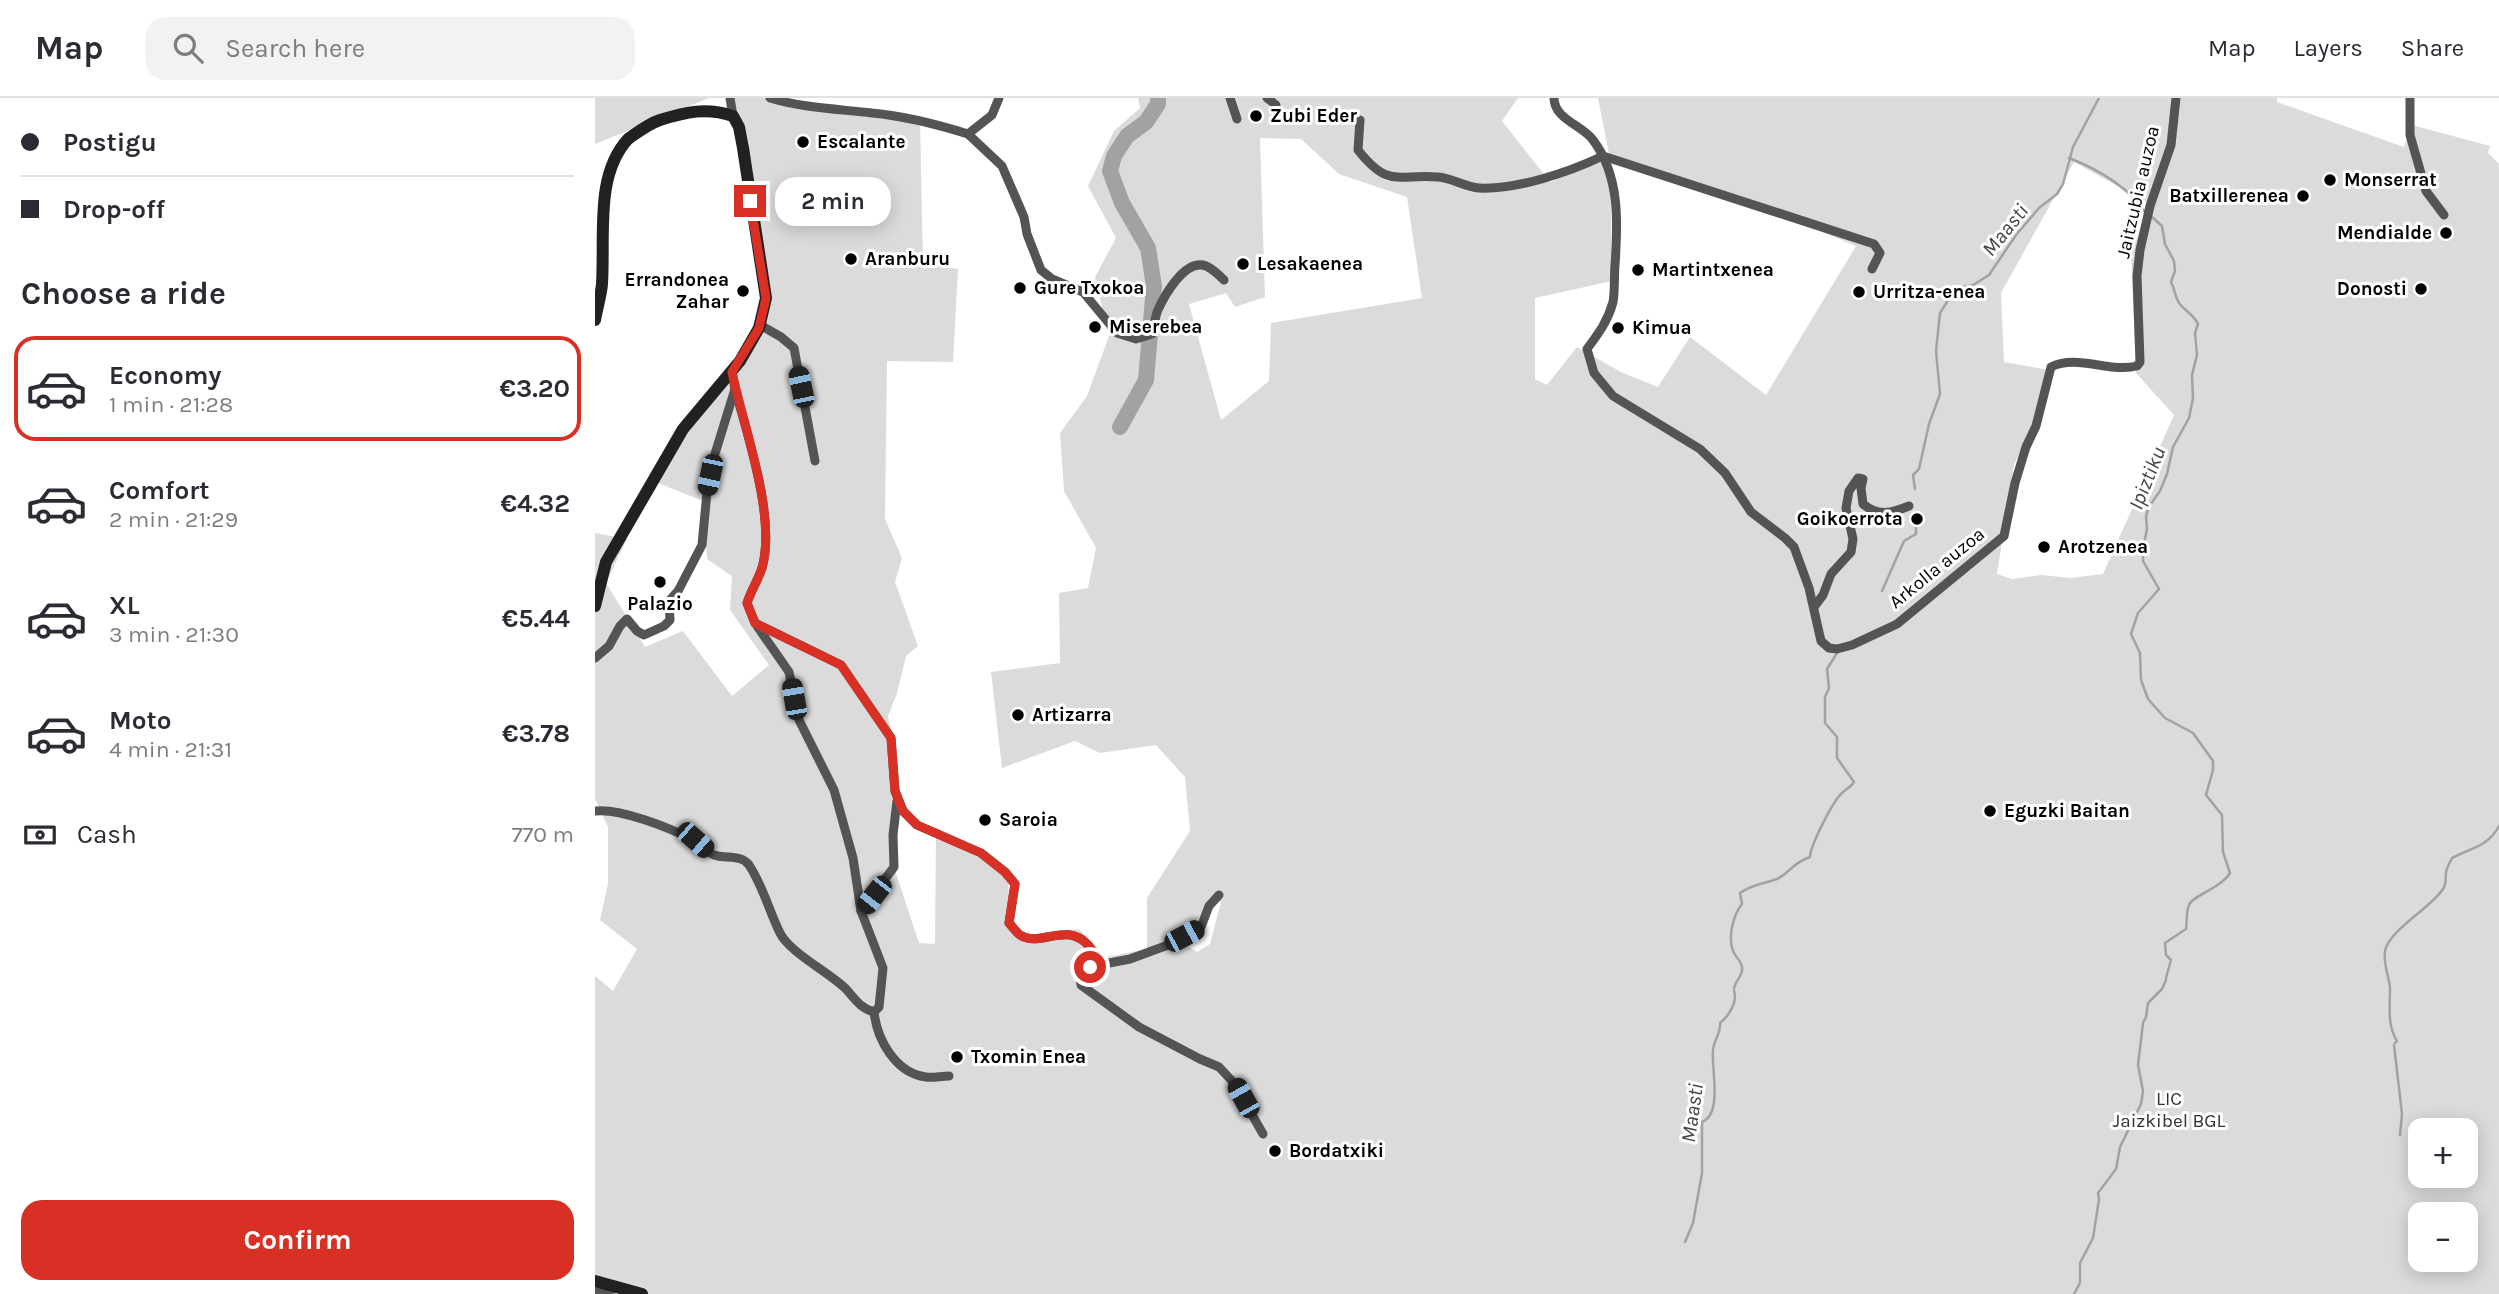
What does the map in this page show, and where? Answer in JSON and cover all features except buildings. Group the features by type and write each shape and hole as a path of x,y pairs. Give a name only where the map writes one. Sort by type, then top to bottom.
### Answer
{"street":[{"path":"595,606 606,562 683,429 732,372 760,325 766,298 743,148 730,98"},
{"path":"770,98 792,104 924,121 968,134 1002,166 1024,217 1027,234 1041,270 1052,279 1083,292 1117,333 1136,339 1152,334 1157,313 1174,285 1182,273 1194,265 1205,265 1224,280"},
{"path":"968,134 992,115 999,98"},
{"path":"1230,98 1237,119"},
{"path":"1267,98 1276,105 1276,113"},
{"name":"Arkolla auzoa","path":"1554,98 1553,103 1561,115 1591,137 1603,156 1611,176 1617,205 1613,301 1604,326 1587,349 1594,373 1613,396 1700,449 1725,473 1751,512 1794,547 1814,607 1821,641 1829,648 1837,649 1852,645 1896,624 2004,536"},
{"name":"Jaitzubia auzoa","path":"2004,536 2015,483 2026,447 2036,426 2051,367 2057,364 2092,364 2130,368 2140,362 2137,276 2140,250 2150,206 2171,145 2176,98"},
{"path":"2410,98 2410,135 2426,191 2444,215"},
{"path":"595,320 602,284 598,180 618,146 653,122 698,110 733,116"},
{"path":"1360,120 1358,150 1373,169 1395,178 1441,177 1478,188 1491,187 1575,169 1603,156 1874,244 1880,253 1872,270"},
{"path":"760,325 794,348 815,461"},
{"path":"732,372 756,468 766,532 762,568 747,603 755,623 789,672 799,720 834,790 853,858 861,911 883,968 879,1007 874,1012"},
{"path":"595,658 610,646 620,625 627,619 637,631 645,635 670,620 669,601 678,591 702,545 706,492 735,389"},
{"path":"1814,607 1823,595 1831,574 1851,552 1853,539 1846,508 1849,491 1858,478 1863,479 1863,505 1871,511 1892,514 1909,506"},
{"path":"755,623 841,665 891,738 891,767 903,811 917,825 981,853 1005,872 1015,884 1009,923 1021,936 1035,939 1061,933 1076,936 1089,945 1099,965"},
{"path":"861,911 894,867 893,835 898,798"},
{"path":"595,811 615,811 637,817 695,840 712,855 739,858 747,863 782,936 809,961 831,974 864,1009 874,1012"},
{"path":"1219,895 1209,905 1201,927 1168,945 1130,959 1090,967 1080,976 1081,985 1139,1027 1219,1067 1234,1083 1263,1134"},
{"path":"874,1012 876,1029 896,1060 910,1071 925,1077 949,1076"},
{"path":"595,1281 642,1294"},
{"path":"595,1292 623,1287"}],"green space":[{"path":"595,98 709,98 595,144"},
{"name":"LIC Jaizkibel BGL","path":"731,98 778,98 920,119 923,263 958,269 953,362 887,361 885,519 902,558 895,582 918,646 906,656 888,716 897,763 892,861 919,943 935,944 936,833 1008,874 1010,928 1035,936 1079,929 1106,957 1147,949 1147,898 1190,831 1185,777 1156,745 1100,753 1075,741 1002,768 991,672 1060,663 1059,593 1088,588 1096,548 1064,491 1060,433 1087,396 1109,336 1095,277 1116,238 1088,186 1114,131 1140,108 1138,98 1518,98 1502,121 1550,182 1610,159 1598,98 2277,98 2277,102 2404,147 2412,125 2490,146 2488,153 2499,164 2499,1294 595,1294 595,976 613,991 637,949 600,920 608,884 608,827 595,799 595,533 627,539 606,583 645,647 683,631 732,696 769,665 730,610 732,576 707,559 703,501 653,481 766,316","holes":["1260,138 1301,139 1339,174 1407,197 1422,298 1271,323 1269,381 1221,420 1189,304 1226,293 1235,307 1265,297","1610,160 1761,207 1856,246 1766,395 1690,337 1658,387 1621,372 1577,347 1547,385 1535,379 1535,298 1612,281","2074,162 2150,204 2131,254 2136,373 2174,415 2103,574 2071,578 2041,575 2012,579 1997,574 2014,465 2033,423 2049,370 2004,362 2001,293","1210,900 1221,902 1210,944 1197,952 1188,946 1183,948 1174,944 1170,936 1201,917"]}],"waterway":[{"path":"1120,427 1146,380 1154,286 1148,248 1122,203 1110,171 1114,156 1127,136 1146,122 1158,104 1158,98"},
{"name":"Maasti","path":"1915,489 1913,475 1919,469 1929,424 1940,394 1936,351 1940,313 1950,297 1963,287 1973,285 1989,275 2016,235 2039,208 2057,194 2063,184 2073,147 2099,98"},
{"name":"Ipiztiku","path":"2069,158 2111,180 2145,212"},
{"name":"Ipiztiku","path":"2152,217 2162,226 2165,244 2174,261 2175,271 2171,282 2177,300 2198,324 2195,333 2197,355 2192,375 2193,398 2189,418 2173,447 2167,474 2160,491 2148,508 2146,517 2143,561 2159,589 2138,613 2131,634 2140,653 2141,680 2148,699 2165,718 2193,733 2213,761 2206,795 2222,815 2223,852 2230,873 2191,902 2187,911 2186,929 2165,943 2166,955 2171,960 2166,978"},
{"name":"Maasti","path":"1882,591 1904,541 1916,534 1916,524"},
{"name":"Maasti","path":"1734,989 1742,971 1731,941 1734,921 1742,904 1740,893 1777,879 1810,857 1833,805 1854,782 1837,758 1837,737 1825,723 1825,697 1829,688 1827,669 1837,653"},
{"path":"2395,1043 2397,1041 2390,1022 2390,988 2385,961 2388,943 2443,889 2452,858 2484,843 2499,826"},
{"name":"Ipiztiku","path":"2074,1294 2080,1283 2080,1263 2093,1238 2098,1193 2116,1169 2120,1147 2141,1104 2143,1091 2138,1065 2143,1023 2148,1003 2162,989 2166,980"},
{"name":"Maasti","path":"1685,1242 1693,1223 1702,1173 1702,1122 1712,1110 1714,1100 1714,1046 1720,1023 1733,1004 1734,991"},
{"path":"2394,1045 2402,1114 2400,1135"}],"place":[{"name":"Zubi Eder","path":"1256,116"},
{"name":"Escalante","path":"803,142"},
{"name":"Monserrat","path":"2330,180"},
{"name":"Batxillerenea","path":"2303,196"},
{"name":"Mendialde","path":"2446,233"},
{"name":"Aranburu","path":"851,259"},
{"name":"Lesakaenea","path":"1243,264"},
{"name":"Martintxenea","path":"1638,270"},
{"name":"Gure Txokoa","path":"1020,288"},
{"name":"Donosti","path":"2421,289"},
{"name":"Errandonea Zahar","path":"743,291"},
{"name":"Urritza-enea","path":"1859,292"},
{"name":"Miserebea","path":"1095,327"},
{"name":"Kimua","path":"1618,328"},
{"name":"Goikoerrota","path":"1917,519"},
{"name":"Arotzenea","path":"2044,547"},
{"name":"Palazio","path":"660,582"},
{"name":"Artizarra","path":"1018,715"},
{"name":"Eguzki Baitan","path":"1990,811"},
{"name":"Saroia","path":"985,820"},
{"name":"Txomin Enea","path":"957,1057"},
{"name":"Bordatxiki","path":"1275,1151"}],"route":[{"path":"750,201 766,298 759,328 732,372 756,468 766,532 762,568 747,603 755,623 841,665 891,738 891,767 895,791 903,811 917,825 981,853 1005,872 1015,884 1009,923 1021,936 1035,939 1061,933 1076,936 1089,945 1099,965 1090,967"}]}
